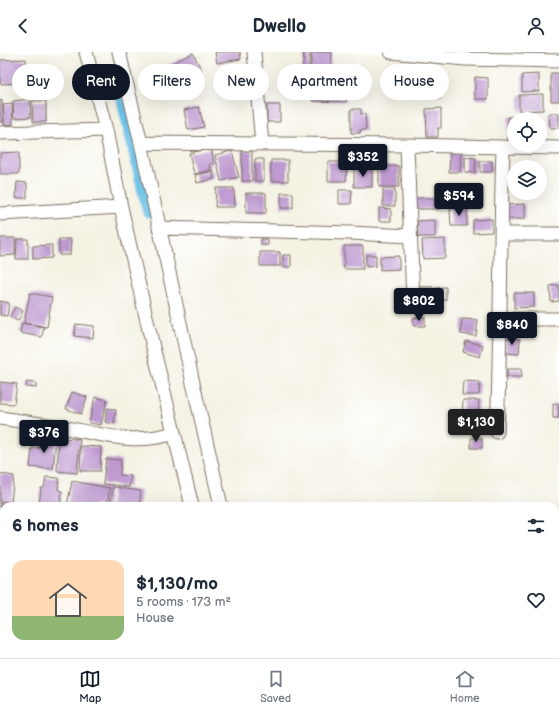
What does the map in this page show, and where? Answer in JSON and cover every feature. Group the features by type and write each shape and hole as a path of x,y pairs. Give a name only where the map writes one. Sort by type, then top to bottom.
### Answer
{"street":[{"path":"86,52 106,130 121,207 191,502"},
{"path":"119,52 141,143 220,502"},
{"path":"254,52 262,144"},
{"path":"391,52 465,59 551,58"},
{"path":"0,133 106,130"},
{"path":"141,143 559,148"},
{"path":"407,145 412,302"},
{"path":"497,432 503,147"},
{"path":"0,214 121,207"},
{"path":"159,228 342,232 410,236"},
{"path":"500,234 559,234"},
{"path":"500,319 559,319"},
{"path":"0,418 62,427 109,437 139,439 161,437 174,433"}],"building":[{"path":"215,52 240,52 241,59 217,63"},
{"path":"304,52 310,52 309,64 303,64"},
{"path":"312,52 332,52 331,64 311,64"},
{"path":"193,53 198,64 170,64"},
{"path":"26,59 26,64 12,64 12,84 0,84 0,60"},
{"path":"551,73 559,73 559,101 551,101"},
{"path":"539,74 539,91 522,92 522,75"},
{"path":"475,77 488,78 488,99 475,99"},
{"path":"543,94 543,110 519,111 519,95"},
{"path":"0,100 2,100 4,122 0,122"},
{"path":"30,100 31,117 14,118 13,101"},
{"path":"312,100 346,100 346,102"},
{"path":"32,101 46,101 46,122 33,122"},
{"path":"12,104 13,124 4,125 3,105"},
{"path":"267,105 280,105 280,122 267,122"},
{"path":"199,107 204,127 188,130 184,110"},
{"path":"441,108 441,128 438,128 438,137 427,137 426,109"},
{"path":"351,109 361,109 361,114 365,114 366,130 360,130 360,133 351,133"},
{"path":"549,113 559,113 559,128 550,128"},
{"path":"211,148 214,163 210,164 211,170 194,174 189,153"},
{"path":"232,151 239,177 221,181 215,155"},
{"path":"242,151 252,151 252,181 242,181"},
{"path":"19,152 19,174 0,174 0,153"},
{"path":"450,152 461,153 460,172 449,172"},
{"path":"465,157 476,158 475,173 465,172"},
{"path":"255,159 264,159 264,181 255,181"},
{"path":"271,160 288,160 288,181 271,181"},
{"path":"480,161 492,161 492,172 480,172"},
{"path":"328,162 347,162 346,181 328,181"},
{"path":"379,166 399,166 399,187 379,187"},
{"path":"354,168 372,168 372,187 354,187"},
{"path":"213,171 214,179 197,183 195,175"},
{"path":"17,182 27,183 27,198 16,198"},
{"path":"216,188 234,188 235,207 215,207"},
{"path":"383,189 395,189 395,206 383,206"},
{"path":"339,190 352,190 351,204 339,204"},
{"path":"246,193 266,193 266,213 246,213"},
{"path":"281,193 293,193 293,208 281,208"},
{"path":"415,198 439,198 439,209 415,209"},
{"path":"525,204 525,219 507,219 507,205"},
{"path":"379,208 391,209 391,221 379,221"},
{"path":"467,208 467,226 451,226 450,209"},
{"path":"492,219 492,232 473,233 473,220"},
{"path":"435,220 435,237 418,237 417,221"},
{"path":"0,238 15,238 15,255 0,256"},
{"path":"17,239 28,239 28,259 16,259"},
{"path":"59,239 71,239 70,255 59,255"},
{"path":"261,239 268,239 268,245 261,245"},
{"path":"445,239 445,258 423,259 422,240"},
{"path":"52,245 52,258 33,259 33,246"},
{"path":"344,246 363,246 363,269 344,269"},
{"path":"260,252 280,252 280,266 260,266"},
{"path":"283,255 291,255 291,267 283,267"},
{"path":"366,255 376,255 376,266 366,267"},
{"path":"399,256 399,269 380,270 380,257"},
{"path":"559,285 559,301 551,302 550,286"},
{"path":"415,287 433,287 432,300 415,299"},
{"path":"446,287 446,300 435,300 435,288"},
{"path":"30,293 52,297 47,327 24,323"},
{"path":"514,293 534,293 534,307 514,308"},
{"path":"0,301 9,303 7,316 0,315"},
{"path":"15,307 23,311 18,321 10,317"},
{"path":"425,317 425,326 414,326 413,318"},
{"path":"462,319 478,320 476,336 461,334"},
{"path":"22,323 44,327 42,337 20,333"},
{"path":"76,324 94,326 93,338 74,336"},
{"path":"506,338 520,339 519,354 505,353"},
{"path":"466,341 483,345 480,357 463,352"},
{"path":"507,369 521,369 522,377 507,377"},
{"path":"463,381 480,382 479,395 462,395"},
{"path":"0,382 17,384 14,404 0,403"},
{"path":"27,382 36,383 36,388 26,387"},
{"path":"72,392 87,397 81,414 66,409"},
{"path":"95,397 107,400 101,425 89,423"},
{"path":"463,400 479,400 478,417 462,416"},
{"path":"553,404 559,404 559,418 553,418"},
{"path":"107,408 116,410 114,424 105,422"},
{"path":"41,438 56,439 53,469 30,467 32,448 39,448"},
{"path":"59,438 80,439 77,473 57,471"},
{"path":"471,438 482,438 482,448 471,448"},
{"path":"81,446 101,447 100,471 80,471"},
{"path":"106,459 121,460 120,475 131,476 129,487 103,484"},
{"path":"0,474 14,476 11,502 0,502"},
{"path":"46,477 59,478 58,490 62,491 61,502 39,502 41,488 44,488"},
{"path":"72,481 110,488 108,502 68,502"},
{"path":"113,487 141,491 140,502 111,502"}],"waterway":[{"path":"123,100 149,211"}]}
